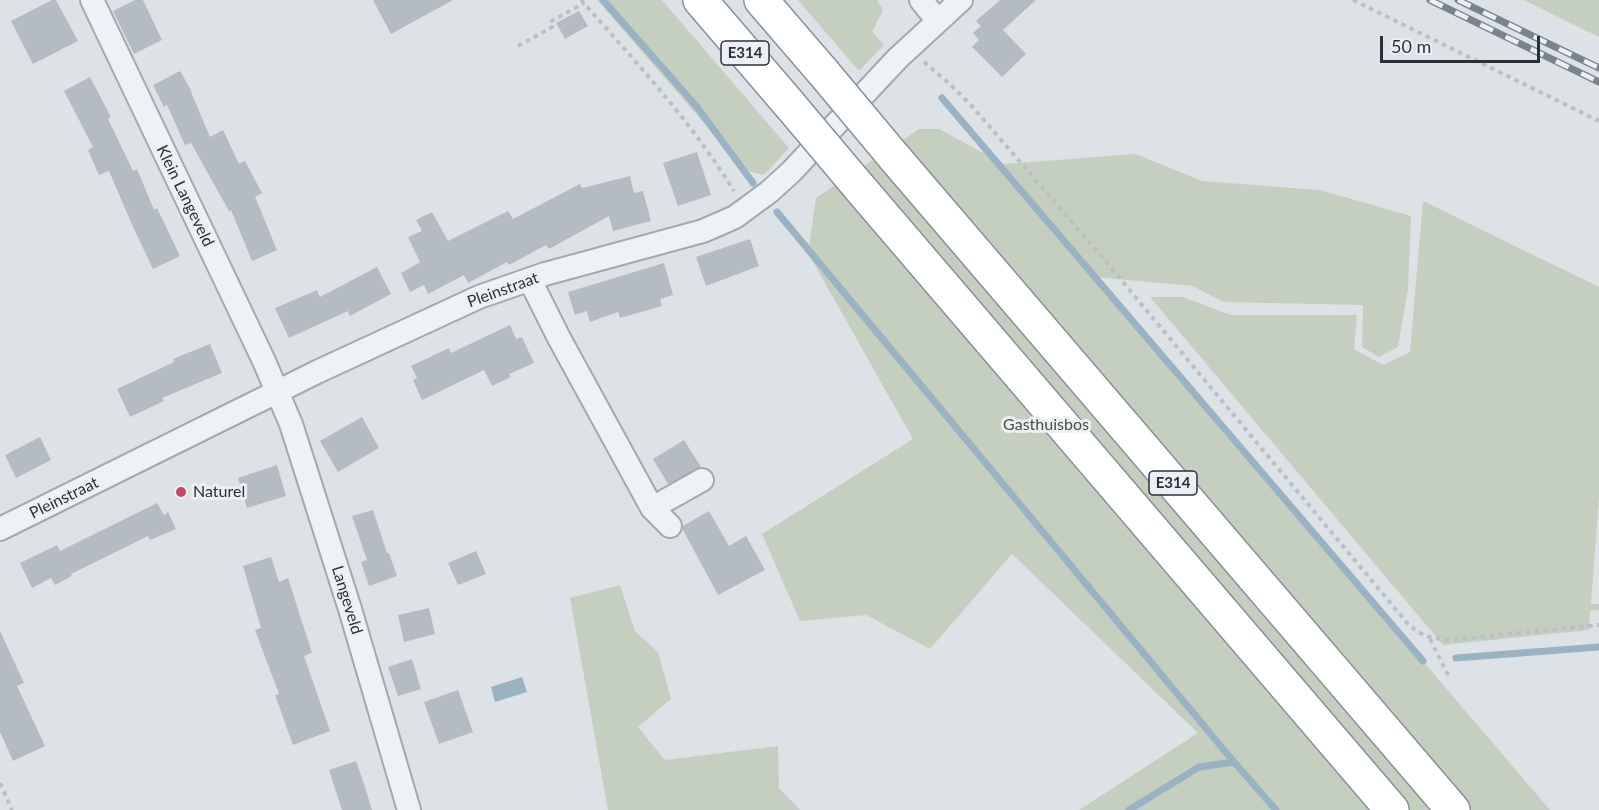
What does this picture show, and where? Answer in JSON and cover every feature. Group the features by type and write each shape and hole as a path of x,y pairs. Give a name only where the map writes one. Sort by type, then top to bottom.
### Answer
{"highway":[{"name":"E314","path":"700,0 1392,810"},
{"name":"E314","path":"761,0 1453,810"}],"street":[{"name":"Klein Langeveld","path":"92,0 277,392"},
{"path":"921,0 938,21"},
{"name":"Pleinstraat","path":"0,529 317,372 479,297 530,279 702,231 741,213 769,192 790,172 898,58 961,0"},
{"path":"530,279 559,338 639,467 652,508 670,526"},
{"name":"Langeveld","path":"277,392 291,424 350,609 409,810"},
{"path":"652,508 702,480"}],"path":[{"path":"1353,0 1599,121"},
{"path":"518,46 552,27 550,22 582,2 683,117 716,160 737,195"},
{"path":"920,58 971,105 1107,263 1408,624 1418,633 1430,638 1450,640 1599,625"},
{"path":"1430,638 1449,677"},
{"path":"0,783 12,810"}],"green space":[{"path":"597,0 662,0 789,148 764,175 751,172 737,161"},
{"path":"798,0 877,0 883,10 872,32 884,45 859,71"},
{"path":"1524,0 1599,0 1599,37"},
{"name":"Gasthuisbos","path":"919,129 939,129 1004,164 1136,154 1202,181 1320,190 1411,216 1408,289 1398,347 1379,357 1362,347 1363,305 1223,302 1193,286 1095,277 1550,810 1079,810 1198,733 1012,554 930,649 866,615 800,621 762,534 913,439 808,253 816,198"},
{"path":"1423,201 1599,287 1599,498 1591,604 1599,604 1599,610 1590,611 1589,630 1443,645 1150,297 1183,297 1231,315 1357,315 1354,349 1383,365 1410,352"},
{"path":"620,585 635,631 658,652 671,699 638,727 665,760 778,746 779,788 800,810 608,810 570,598"}],"water":[{"path":"522,677 527,692 495,702 491,687"}],"building":[{"path":"56,0 78,41 33,64 11,21"},
{"path":"135,0 143,0 162,40 134,54 113,11"},
{"path":"373,0 453,0 391,34"},
{"path":"1000,0 1036,0 1003,30 1026,54 1002,77 972,47 979,40 973,33 981,26 976,21"},
{"path":"579,11 588,26 565,39 556,23"},
{"path":"180,71 192,92 210,137 223,130 239,164 245,161 262,193 255,197 277,250 252,261 231,210 229,211 191,143 185,145 167,105 164,107 153,85"},
{"path":"90,77 111,117 108,119 133,171 137,169 154,210 157,208 180,256 153,269 109,171 99,175 88,150 93,147 64,91"},
{"path":"697,152 711,195 678,206 663,163"},
{"path":"630,176 634,193 643,191 651,221 613,231 609,216 549,249 546,245 468,283 464,275 428,294 424,285 410,292 401,273 420,262 408,237 422,231 416,220 432,212 448,241 508,211 513,219 580,184 582,188"},
{"path":"750,239 759,266 706,286 696,257"},
{"path":"664,263 673,295 660,299 662,306 620,318 618,312 590,322 587,311 575,315 568,292"},
{"path":"377,267 391,294 350,316 348,311 289,338 275,308 317,290 320,297"},
{"path":"510,325 516,339 522,337 534,363 509,374 511,377 492,386 484,370 422,400 413,380 417,378 411,366 449,348 451,353"},
{"path":"210,344 222,373 162,398 164,401 130,417 117,389 174,362 173,359"},
{"path":"362,417 379,448 338,472 320,441"},
{"path":"40,437 51,460 16,478 5,455"},
{"path":"684,440 701,467 668,484 653,459"},
{"path":"277,465 286,496 247,508 238,478"},
{"path":"157,503 164,515 168,512 176,529 150,540 148,536 71,574 72,576 55,585 51,578 32,588 20,563 57,545 60,551"},
{"path":"373,510 397,576 369,586 361,562 367,560 352,516"},
{"path":"709,511 729,546 746,536 765,570 718,595 683,530 683,526"},
{"path":"476,551 486,574 458,585 448,563"},
{"path":"271,557 279,582 288,578 312,653 304,656 330,731 293,745 275,695 279,694 255,630 261,628 243,566"},
{"path":"429,608 435,634 404,642 398,615"},
{"path":"0,631 24,683 17,686 45,746 13,761 0,732"},
{"path":"412,659 421,689 398,696 388,667"},
{"path":"458,690 473,732 439,744 424,702"},
{"path":"356,761 372,810 342,810 329,770"}],"waterway":[{"path":"603,0 697,107 753,183"},
{"path":"942,98 1423,661"},
{"path":"777,212 1234,762"},
{"path":"1456,658 1599,647"},
{"path":"1129,810 1199,767 1234,762 1276,810"}],"railway":[{"path":"1430,0 1599,82"},
{"path":"1458,0 1599,68"}],"place":[{"name":"Naturel","path":"181,492"}]}
